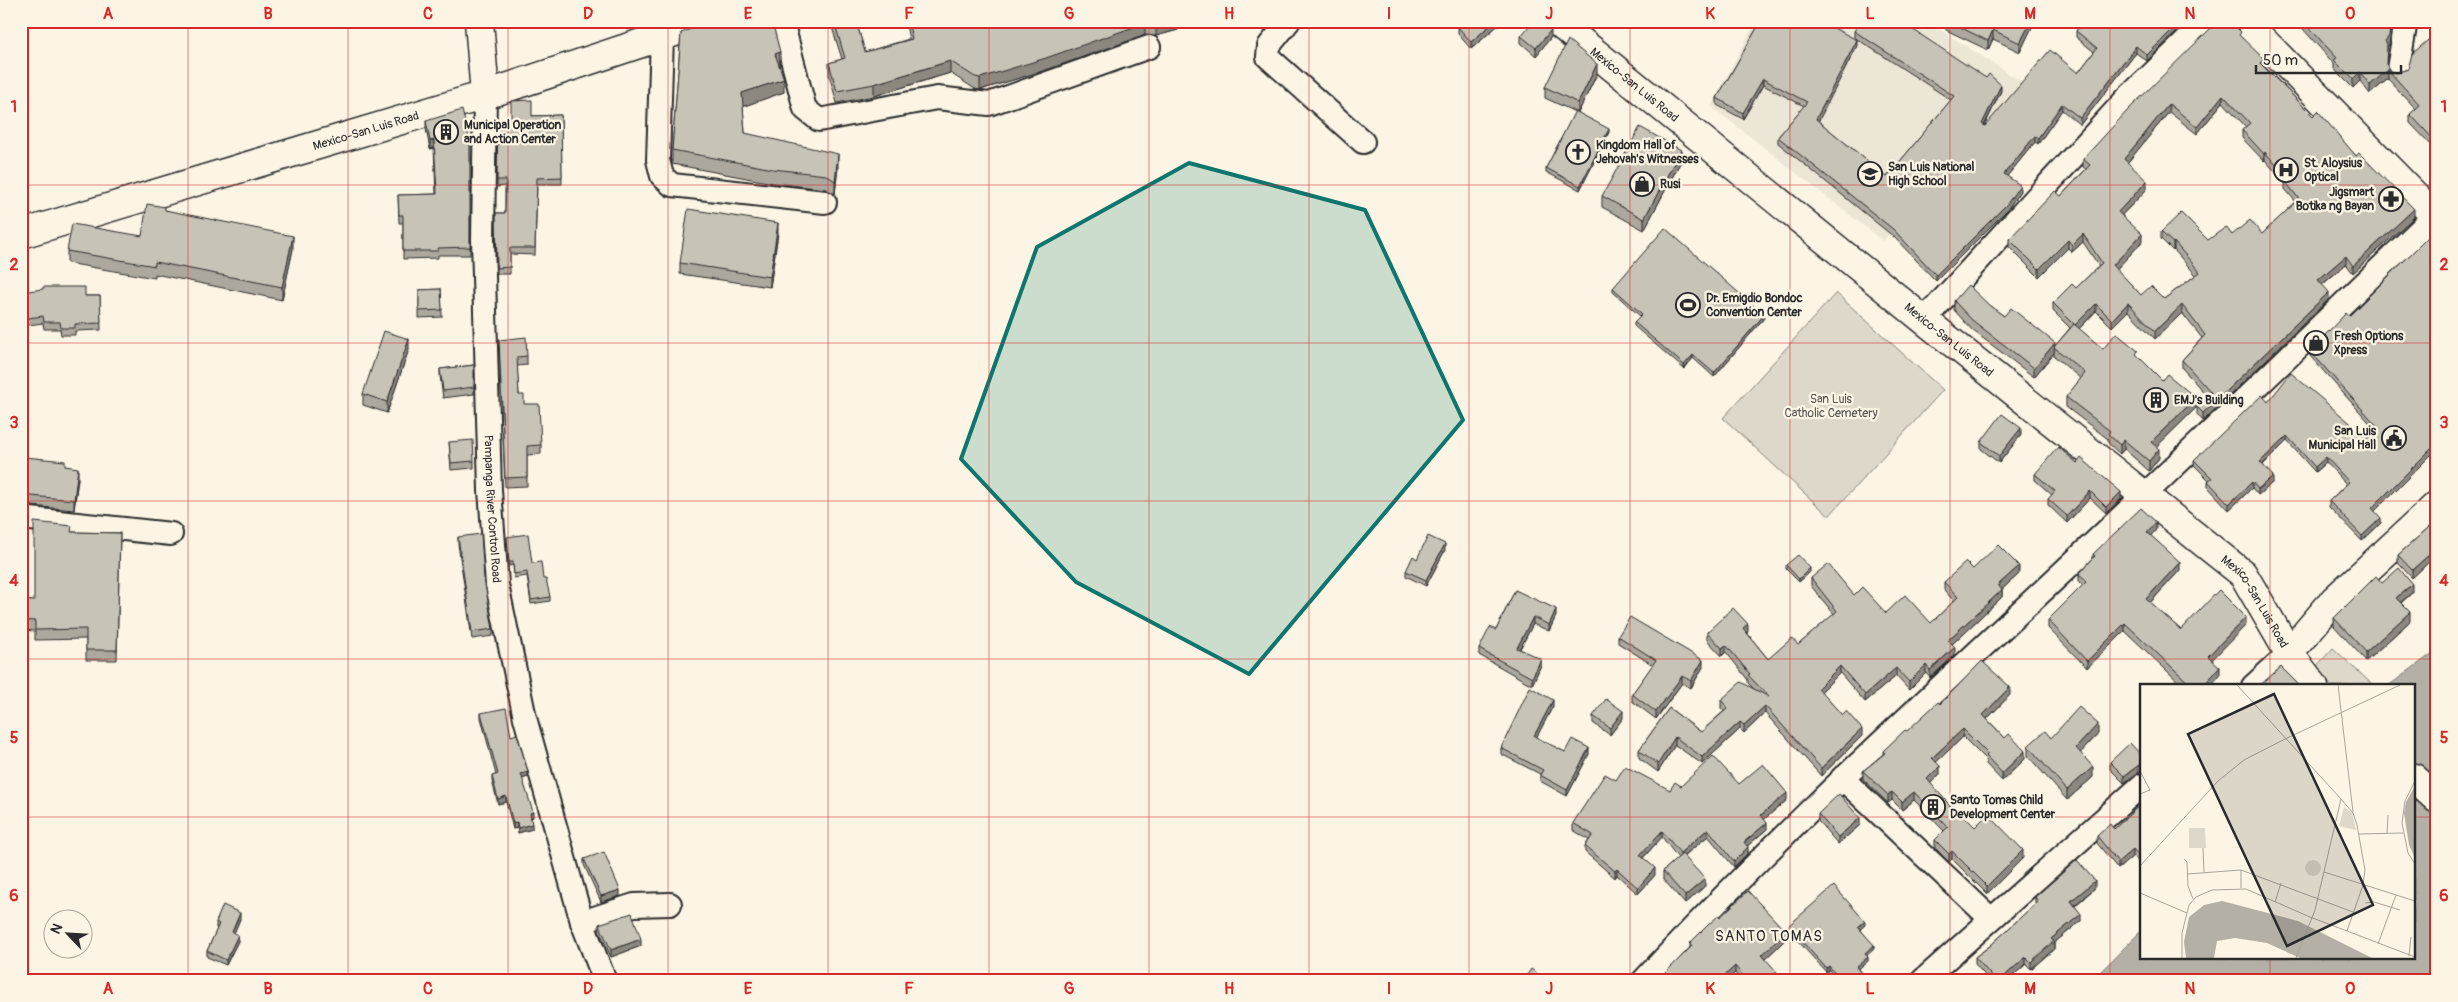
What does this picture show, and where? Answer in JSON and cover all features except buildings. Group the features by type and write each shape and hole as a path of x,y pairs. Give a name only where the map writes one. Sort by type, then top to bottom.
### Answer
{"main road":[{"name":"Pampanga River Control Road","path":"479,21 485,95"},
{"name":"Mexico-San Luis Road","path":"21,234 485,95 708,21"},
{"name":"Mexico-San Luis Road","path":"1556,21 1924,320 2243,574 2289,653 2313,684"},
{"path":"2244,21 2435,217"},
{"path":"2289,653 2334,600 2437,505"},
{"path":"2416,780 2437,799"}],"street":[{"path":"782,21 805,109 819,120 937,98 989,104 1148,47"},
{"path":"1289,21 1269,46 1268,57 1363,142"},
{"path":"1924,320 2127,98 2207,21"},
{"path":"2398,69 2406,21"},
{"path":"662,36 658,160 662,176 672,185 825,202"},
{"name":"Pampanga River Control Road","path":"485,95 483,240 490,490 497,584 526,718 582,922 605,981"},
{"path":"1643,981 1685,935 1842,778 2435,217"},
{"path":"21,518 171,534"},
{"path":"2255,684 2289,653"},
{"path":"1842,778 1991,919"},
{"path":"1922,981 2140,787"},
{"path":"582,922 634,905 670,904"}],"highlighted area":[{"path":"1189,163 1365,210 1463,420 1249,674 1076,582 961,459 1037,247"}],"shaded area":[{"name":"San Luis National High School","path":"1756,21 1927,21 2025,84 1883,241 1711,106"},
{"path":"2437,650 2437,981 2091,981 2140,932 2140,960 2416,960 2416,684 2391,684"}],"green space":[{"name":"San Luis Catholic Cemetery","path":"1836,293 1943,390 1829,516 1723,418"},
{"path":"2333,648 2372,684 2330,684 2314,669"}],"place":[{"name":"Municipal Operation and Action Center","path":"446,132"},
{"name":"Kingdom Hall of Jehovah's Witnesses","path":"1578,152"},
{"name":"St. Aloysius Optical","path":"2286,170"},
{"name":"San Luis National High School","path":"1870,174"},
{"name":"Rusi","path":"1642,184"},
{"name":"Jigsmart Botika ng Bayan","path":"2391,199"},
{"name":"Dr. Emigdio Bondoc Convention Center","path":"1688,305"},
{"name":"Fresh Options Xpress","path":"2316,343"},
{"name":"EMJ's Building","path":"2156,400"},
{"name":"San Luis Municipal Hall","path":"2394,438"},
{"name":"Santo Tomas Child Development Center","path":"1933,807"}],"district":[{"name":"SANTO TOMAS","path":"1769,936"}]}
